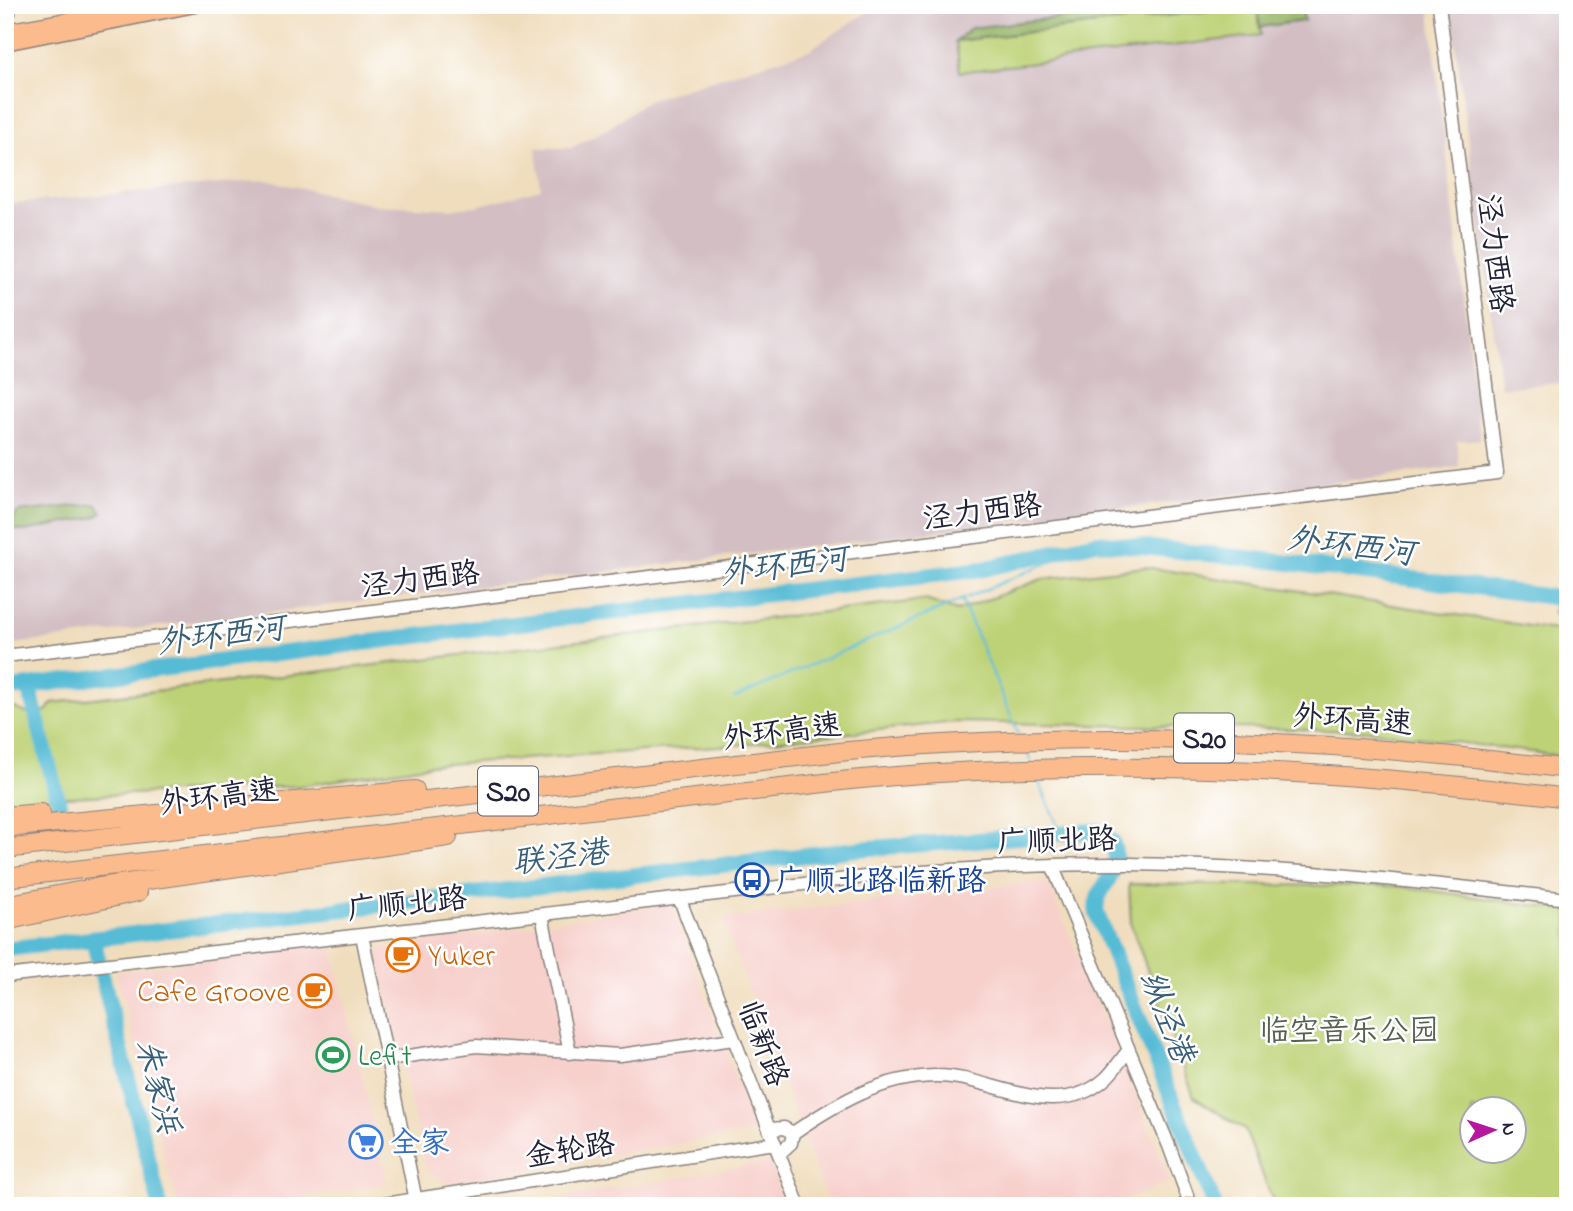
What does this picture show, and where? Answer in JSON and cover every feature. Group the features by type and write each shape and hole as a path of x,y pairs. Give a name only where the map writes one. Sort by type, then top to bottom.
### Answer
{"highway":[{"name":"外环高速","path":"5,849 848,751 1011,739 1216,738 1378,748 1568,769"},
{"name":"外环高速","path":"5,877 850,780 1043,766 1214,768 1375,778 1568,798"},
{"path":"5,828 391,792 649,775"},
{"path":"5,905 99,887 402,845 652,803"},
{"path":"5,816 110,808 223,807"},
{"path":"5,921 235,869"}],"main road":[{"path":"5,31 146,8 195,5"},
{"path":"5,43 146,8"}],"street":[{"name":"泾力西路","path":"5,656 1497,474 1439,5"},
{"name":"广顺北路","path":"5,976 891,874 1052,865 1128,864 1352,874 1568,899"},
{"path":"1052,865 1129,1050 1188,1205"},
{"name":"临新路","path":"680,900 799,1206"},
{"path":"542,915 570,1053"},
{"path":"362,935 417,1203"},
{"path":"388,1059 477,1046 620,1055 734,1039"},
{"path":"777,1149 791,1143 793,1133 826,1110 866,1090 915,1077 962,1077 1040,1099 1068,1097 1105,1079 1129,1050"},
{"path":"769,1129 784,1128 793,1133"},
{"name":"金轮路","path":"372,1206 417,1203 777,1149"}],"shaded area":[{"path":"884,5 1429,5 1480,439 1457,441 1459,467 5,645 5,204 265,180 377,205 451,209 477,206 541,189 536,148 571,148 607,129 648,100 809,50 872,9 874,12"},
{"path":"1450,5 1568,5 1568,382 1501,388"},
{"path":"1047,881 1170,1181 1110,1206 829,1206 723,919"},
{"path":"671,904 755,1131 448,1183 426,1170 377,950"},
{"path":"331,944 387,1183 249,1206 178,1206 116,972"},
{"path":"770,1162 787,1206 512,1206"}],"green space":[{"path":"1162,5 1256,5 956,41 971,28"},
{"path":"1256,5 1261,35 960,72 956,41"},
{"path":"1257,5 1302,5 1304,21 1260,27"},
{"path":"96,504 102,512 96,517 25,531 13,529 11,523 18,512"},
{"path":"1145,567 1568,632 1568,757 1373,731 956,722 734,745 431,765 300,786 5,800 5,704 26,713 46,711 52,703 926,600 957,611 1042,579"},
{"name":"临空音乐公园","path":"1129,884 1398,886 1568,910 1568,1206 1275,1206 1245,1130 1194,1097 1131,925"}],"water":[{"path":"1558,577 1568,577 1568,615 1554,614"}],"waterway":[{"path":"734,698 1096,542"},
{"name":"外环西河","path":"5,689 487,627 984,569 1096,542 1274,561 1568,599"},
{"path":"962,601 1018,733"},
{"path":"29,687 59,804"},
{"path":"1024,746 1031,762"},
{"path":"1036,775 1060,831"},
{"name":"联泾港","path":"5,949 858,849 1096,831 1112,841 1115,853 1112,873 1096,905 1097,914 1215,1206"},
{"name":"朱家浜","path":"93,939 160,1206"}],"place":[{"name":"广顺北路临新路","path":"752,880"},
{"name":"Yuker","path":"403,955"},
{"name":"Cafe Groove","path":"315,991"},
{"name":"Lefit","path":"333,1055"},
{"name":"全家","path":"366,1142"}],"water label":[{"name":"纵泾港","path":"1168,1016"}]}
